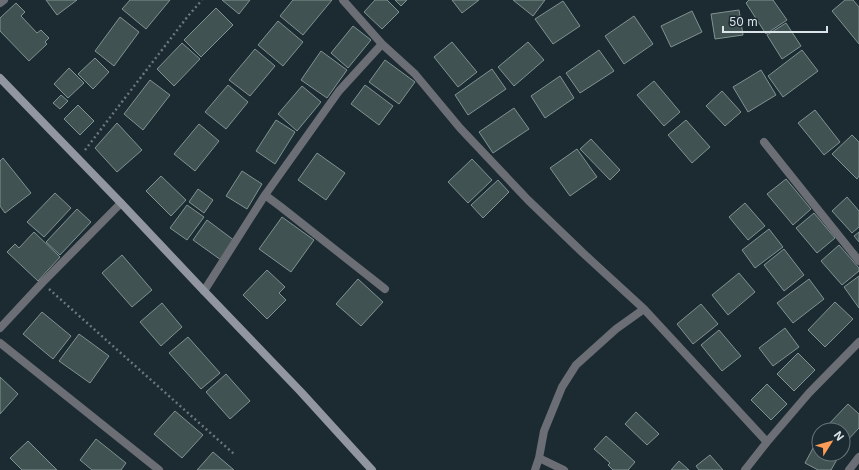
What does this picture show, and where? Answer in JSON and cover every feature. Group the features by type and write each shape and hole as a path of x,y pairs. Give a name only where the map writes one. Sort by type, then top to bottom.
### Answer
{"main road":[{"path":"0,78 301,392 372,470"}],"street":[{"path":"0,3 4,0"},
{"path":"343,0 382,44 415,74 460,128 528,200 644,309 767,442"},
{"path":"204,291 265,195 339,91 382,44"},
{"path":"764,142 859,261"},
{"path":"265,195 385,289"},
{"path":"0,328 121,203"},
{"path":"535,470 544,431 562,388 576,365 616,329 644,309"},
{"path":"745,470 809,393 859,342"},
{"path":"0,343 159,470"},
{"path":"849,470 859,457"},
{"path":"539,458 564,470"}],"path":[{"path":"78,158 202,0"},
{"path":"42,283 234,454"}],"building":[{"path":"46,0 77,0 57,15"},
{"path":"130,0 170,0 146,29 122,9"},
{"path":"222,0 250,0 239,14"},
{"path":"293,0 332,0 303,35 280,16"},
{"path":"375,0 387,0 399,12 382,29 364,12"},
{"path":"395,0 407,0 401,6"},
{"path":"452,0 479,0 462,13"},
{"path":"513,0 545,0 533,16"},
{"path":"749,0 773,0 787,20 766,34 746,3"},
{"path":"845,0 853,0 859,7 859,44 832,11"},
{"path":"563,1 580,26 553,44 535,19"},
{"path":"16,3 25,12 21,16 37,33 41,30 49,38 45,42 47,44 29,61 0,31 0,18"},
{"path":"216,8 233,25 201,57 184,40"},
{"path":"739,10 743,35 715,39 711,14"},
{"path":"692,11 702,32 671,47 661,26"},
{"path":"634,16 653,44 624,64 605,36"},
{"path":"120,17 139,32 114,66 95,51"},
{"path":"278,21 303,42 283,66 258,45"},
{"path":"786,23 801,46 782,59 767,35"},
{"path":"353,26 371,40 348,68 331,53"},
{"path":"452,42 477,72 458,87 434,57"},
{"path":"528,42 544,60 514,86 498,67"},
{"path":"182,43 200,59 174,86 157,69"},
{"path":"255,49 275,66 250,96 229,80"},
{"path":"599,50 614,71 580,93 566,73"},
{"path":"802,50 818,71 783,97 768,76"},
{"path":"321,51 347,70 327,98 301,80"},
{"path":"95,58 109,72 93,89 78,74"},
{"path":"385,60 415,82 399,104 369,82"},
{"path":"69,68 84,83 68,98 54,84"},
{"path":"492,69 506,89 468,115 455,95"},
{"path":"761,70 776,95 748,112 733,87"},
{"path":"560,76 574,98 545,118 531,96"},
{"path":"150,80 170,95 143,130 124,114"},
{"path":"654,81 680,112 664,126 637,95"},
{"path":"228,85 248,102 226,129 205,112"},
{"path":"365,85 393,106 379,125 351,104"},
{"path":"302,86 321,102 297,131 278,114"},
{"path":"722,91 741,112 725,126 706,106"},
{"path":"61,95 68,101 60,109 53,103"},
{"path":"78,105 94,121 80,135 64,119"},
{"path":"514,108 529,129 493,153 479,132"},
{"path":"815,110 840,142 824,155 798,123"},
{"path":"276,120 295,132 275,164 256,151"},
{"path":"686,120 710,147 692,163 668,135"},
{"path":"117,123 142,150 117,172 95,148"},
{"path":"199,124 219,141 195,171 174,154"},
{"path":"852,135 859,142 859,176 857,179 832,154"},
{"path":"591,139 620,170 610,180 580,149"},
{"path":"577,149 597,177 570,196 550,168"},
{"path":"317,153 345,173 326,200 298,180"},
{"path":"3,158 31,193 5,213 0,206 0,161"},
{"path":"472,159 492,180 468,203 448,182"},
{"path":"242,171 262,184 247,209 226,196"},
{"path":"161,176 186,200 171,216 146,191"},
{"path":"786,179 811,209 793,225 767,194"},
{"path":"498,180 509,192 483,218 471,205"},
{"path":"198,189 213,200 204,213 189,202"},
{"path":"55,193 71,208 44,237 27,222"},
{"path":"847,197 859,211 859,227 852,233 832,211"},
{"path":"745,203 765,226 748,240 729,217"},
{"path":"187,205 204,217 187,240 170,228"},
{"path":"77,209 91,222 60,255 46,242"},
{"path":"814,213 835,238 817,253 796,228"},
{"path":"282,217 314,240 291,272 259,249"},
{"path":"207,220 235,241 221,260 193,240"},
{"path":"769,229 783,247 755,268 742,250"},
{"path":"34,232 60,257 38,281 7,252 15,244 19,248"},
{"path":"859,232 859,242 854,236"},
{"path":"839,245 859,268 859,271 842,285 821,261"},
{"path":"784,249 804,275 784,291 764,265"},
{"path":"122,255 152,290 132,307 102,273"},
{"path":"267,270 285,287 279,293 286,300 267,319 243,295"},
{"path":"739,273 755,292 728,315 712,295"},
{"path":"859,276 859,308 844,287"},
{"path":"358,279 383,302 361,326 336,304"},
{"path":"809,279 824,299 793,323 777,303"},
{"path":"835,302 853,319 825,347 808,330"},
{"path":"162,303 182,327 161,346 140,322"},
{"path":"701,304 718,324 693,344 677,324"},
{"path":"42,312 71,336 53,359 23,334"},
{"path":"785,328 799,347 773,366 759,348"},
{"path":"719,330 741,356 722,371 701,345"},
{"path":"79,334 109,356 90,383 59,361"},
{"path":"188,337 220,373 201,389 169,353"},
{"path":"798,353 815,370 794,391 777,374"},
{"path":"226,374 250,401 230,419 206,392"},
{"path":"0,377 18,394 0,414"},
{"path":"767,384 787,404 771,420 751,400"},
{"path":"848,404 859,414 859,428 851,437 851,422 831,422"},
{"path":"175,411 203,435 182,458 154,434"},
{"path":"636,412 659,434 647,445 625,424"},
{"path":"606,436 635,462 628,470 613,470 608,465 610,463 594,449"},
{"path":"96,439 126,463 121,470 92,470 80,460"},
{"path":"28,441 57,470 22,470 10,458"},
{"path":"213,452 234,470 197,470"},
{"path":"811,452 811,462 836,462 831,470 818,470 805,463"},
{"path":"710,455 723,470 699,470 696,466"},
{"path":"679,461 689,470 671,470"}]}
